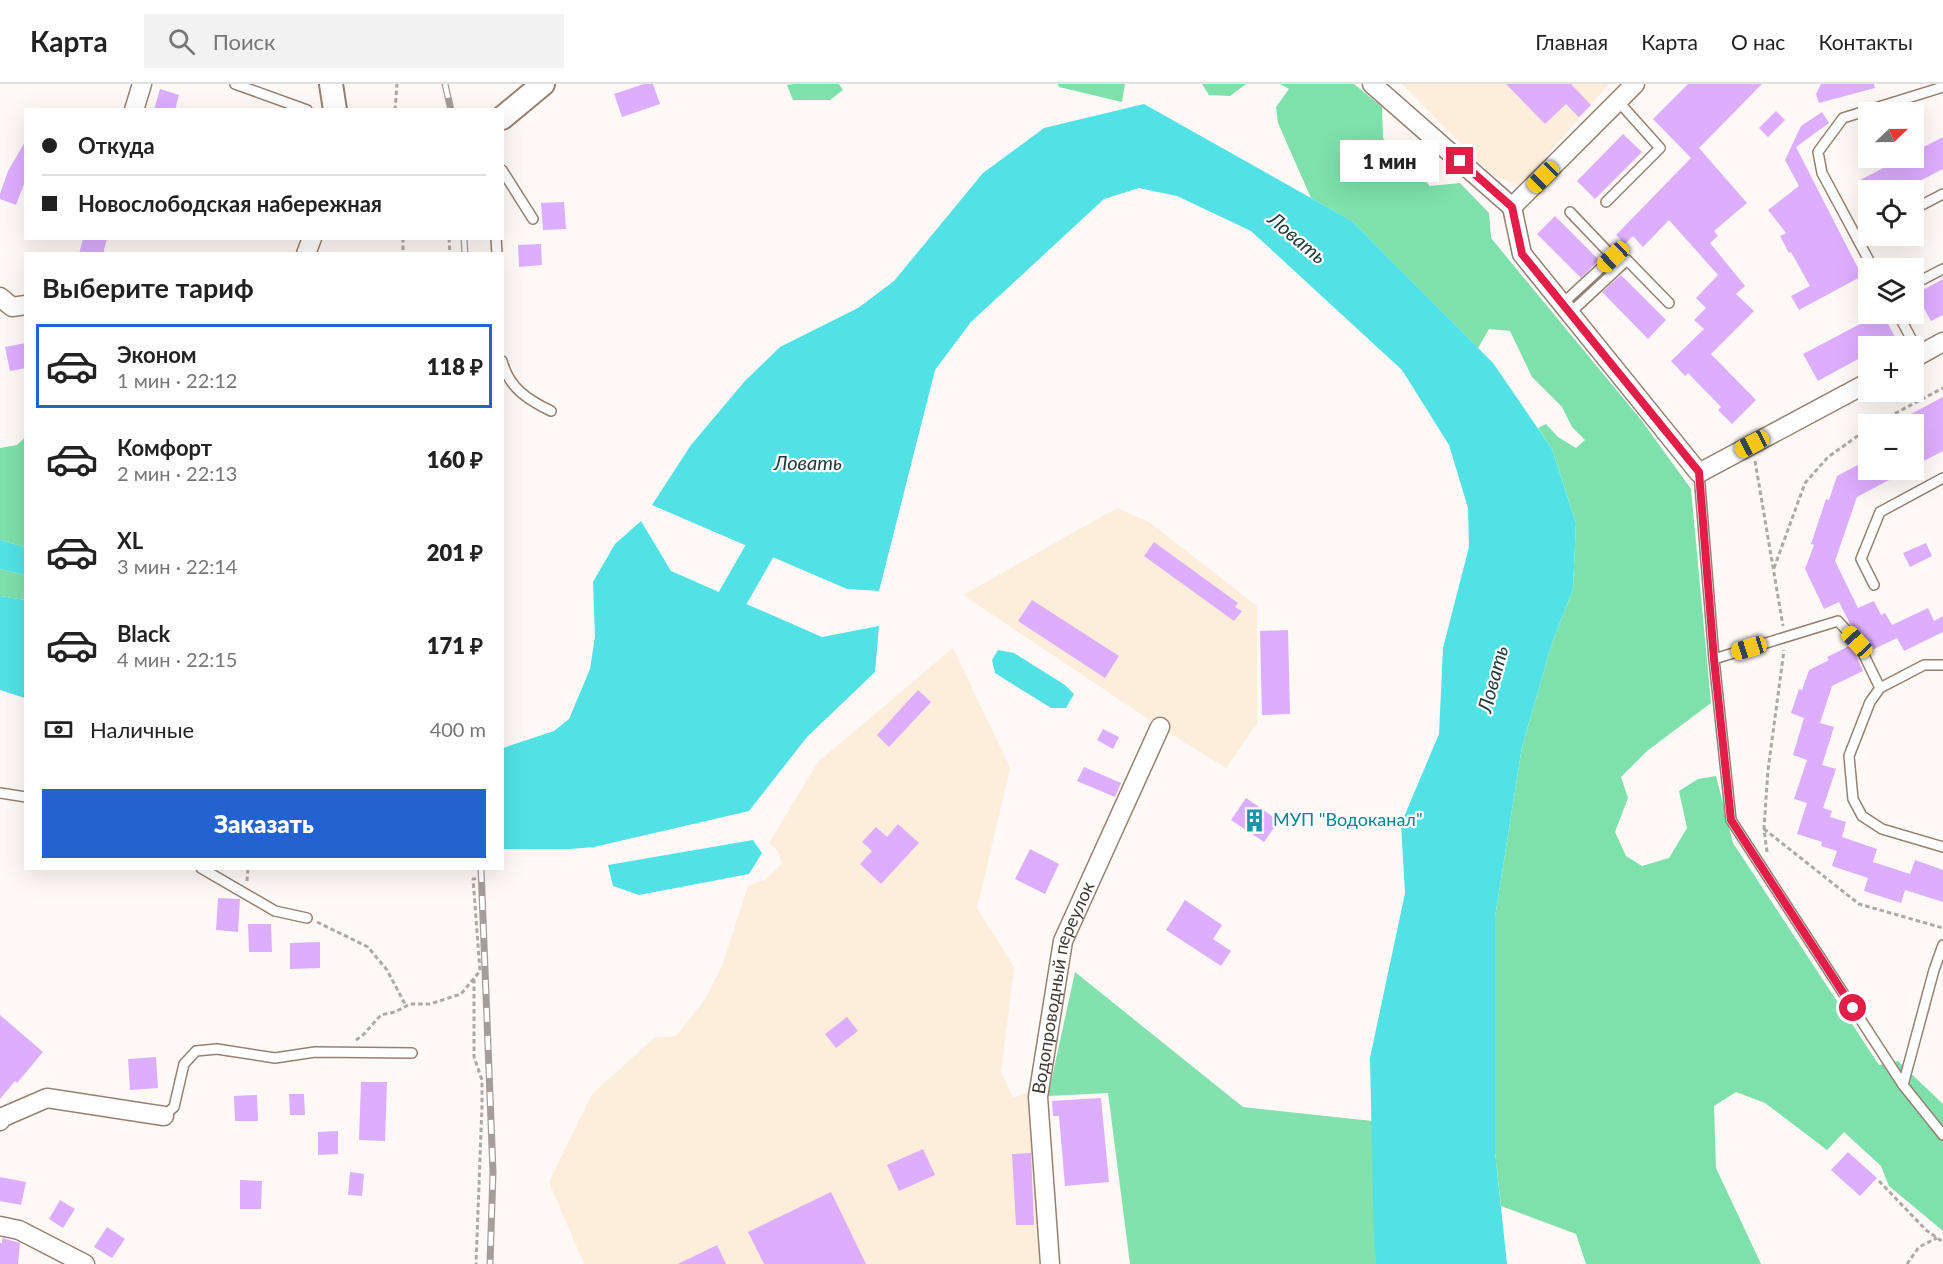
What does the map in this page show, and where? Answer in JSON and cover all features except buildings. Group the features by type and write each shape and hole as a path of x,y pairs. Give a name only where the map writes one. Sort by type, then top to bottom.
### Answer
{"street":[{"path":"136,108 142,84"},
{"path":"330,84 335,108"},
{"path":"504,116 543,84"},
{"path":"1372,84 1512,207 1522,254 1699,472 1858,388"},
{"path":"1512,207 1635,84"},
{"path":"0,297 12,307 24,305"},
{"path":"1924,352 1943,342"},
{"name":"Водопроводный переулок","path":"1050,1264 1038,1097 1063,941 1160,727"},
{"path":"0,1121 3,1117 47,1098 164,1116"},
{"path":"0,1226 19,1230 85,1264"}],"lane":[{"path":"235,84 301,108"},
{"path":"1869,258 1822,173 1818,152 1843,117 1943,87"},
{"path":"1606,202 1660,148 1618,101"},
{"path":"504,173 533,219"},
{"path":"1924,203 1943,194"},
{"path":"1566,308 1613,257 1570,212"},
{"path":"1566,308 1627,260 1669,303"},
{"path":"1924,279 1943,269"},
{"path":"504,368 506,375 527,399 551,411"},
{"path":"1699,472 1714,659 1731,820 1903,1085 1943,1135"},
{"path":"1874,585 1862,559 1880,512 1943,478"},
{"path":"1714,659 1838,621 1859,646 1880,688"},
{"path":"1943,665 1924,665 1880,688 1870,702 1849,756 1853,799 1862,816 1882,829 1943,847"},
{"path":"0,793 24,797"},
{"path":"204,870 275,911 307,918"},
{"path":"1903,1085 1939,971 1943,945"},
{"path":"164,1116 174,1107 184,1064 196,1051 217,1049 275,1058 315,1052 412,1053"}],"path":[{"path":"395,108 397,84"},
{"path":"1894,414 1943,388"},
{"path":"1773,570 1805,483 1828,456 1858,436"},
{"path":"1752,444 1785,638 1768,770 1764,829 1768,850 1766,874"},
{"path":"1764,829 1859,904 1943,928"},
{"path":"337,1052 363,1035 381,1015 395,1012 410,1004 430,1004 461,994 474,979 480,971 473,879 481,878 481,870"},
{"path":"307,918 368,947 387,970 406,1006"},
{"path":"474,979 474,1057 482,1080 476,1264"},
{"path":"1879,1181 1926,1230 1943,1242"},
{"path":"1906,1264 1919,1247 1937,1238"}],"shaded area":[{"path":"1402,84 1609,84 1520,186 1491,174"},
{"path":"1117,508 1149,522 1257,606 1257,723 1226,768 1160,727 963,595"},
{"path":"953,648 1010,768 977,908 1014,967 1001,1072 1013,1098 1028,1092 1041,1264 584,1264 549,1182 592,1094 654,1038 676,1036 706,998 723,963 748,886 765,880 782,864 778,851 769,843 818,762"}],"green space":[{"path":"839,84 843,90 830,100 793,100 787,85"},
{"path":"1058,84 1125,84 1122,102 1059,87"},
{"path":"1202,84 1246,84 1230,96 1209,95"},
{"path":"1280,84 1354,84 1382,107 1383,138 1430,186 1460,183 1489,213 1491,238 1642,421 1691,489 1711,703 1647,751 1621,777 1628,798 1615,832 1626,856 1642,866 1669,858 1687,828 1679,791 1698,779 1716,776 1733,843 1879,1065 1898,1061 1943,1104 1943,1231 1889,1186 1881,1166 1844,1132 1827,1150 1765,1103 1736,1092 1714,1106 1716,1168 1761,1264 1586,1264 1576,1234 1501,1206 1495,1152 1495,917 1522,747 1552,643 1573,589 1576,523 1552,449 1538,428 1546,424 1558,437 1576,448 1585,440 1572,427 1562,407 1532,377 1510,331 1489,329 1478,348 1352,221 1311,198 1278,123 1276,107 1289,89"},
{"path":"24,438 24,547 0,540 0,448 17,445"},
{"path":"0,569 24,575 24,600 0,596"},
{"path":"1075,972 1243,1107 1372,1121 1376,1264 1130,1264 1108,1093 1048,1096"}],"water":[{"name":"Ловать","path":"1144,104 1352,221 1493,363 1552,449 1576,523 1573,589 1552,643 1522,747 1495,917 1495,1152 1507,1264 1376,1264 1374,1242 1370,1058 1405,893 1401,824 1439,734 1443,648 1469,547 1468,508 1449,445 1402,370 1251,231 1177,196 1139,188 1104,199 971,322 935,370 879,591 847,589 652,505 691,445 744,382 780,347 858,308 894,281 983,173 1044,128"},
{"path":"641,521 671,571 822,637 879,626 875,672 807,737 749,811 594,847 504,849 504,748 554,731 569,719 590,669 595,636 593,582 615,544"},
{"path":"0,540 24,547 24,575 0,569"},
{"path":"0,596 24,600 24,698 0,690"},
{"path":"998,650 1014,653 1065,685 1074,694 1066,708 1051,708 995,673 992,660"},
{"path":"753,840 762,853 749,874 639,895 613,886 608,865"}],"waterway":[{"name":"Ловать","path":"712,634 779,517"}],"railway":[{"path":"445,84 451,108"},
{"path":"464,240 465,252"},
{"path":"481,870 493,1172 490,1264"}],"place":[{"name":"МУП \"Водоканал\"","path":"1255,820"}],"route":[{"path":"1460,161 1512,207 1522,254 1699,472 1714,659 1731,820 1853,1008"}]}
